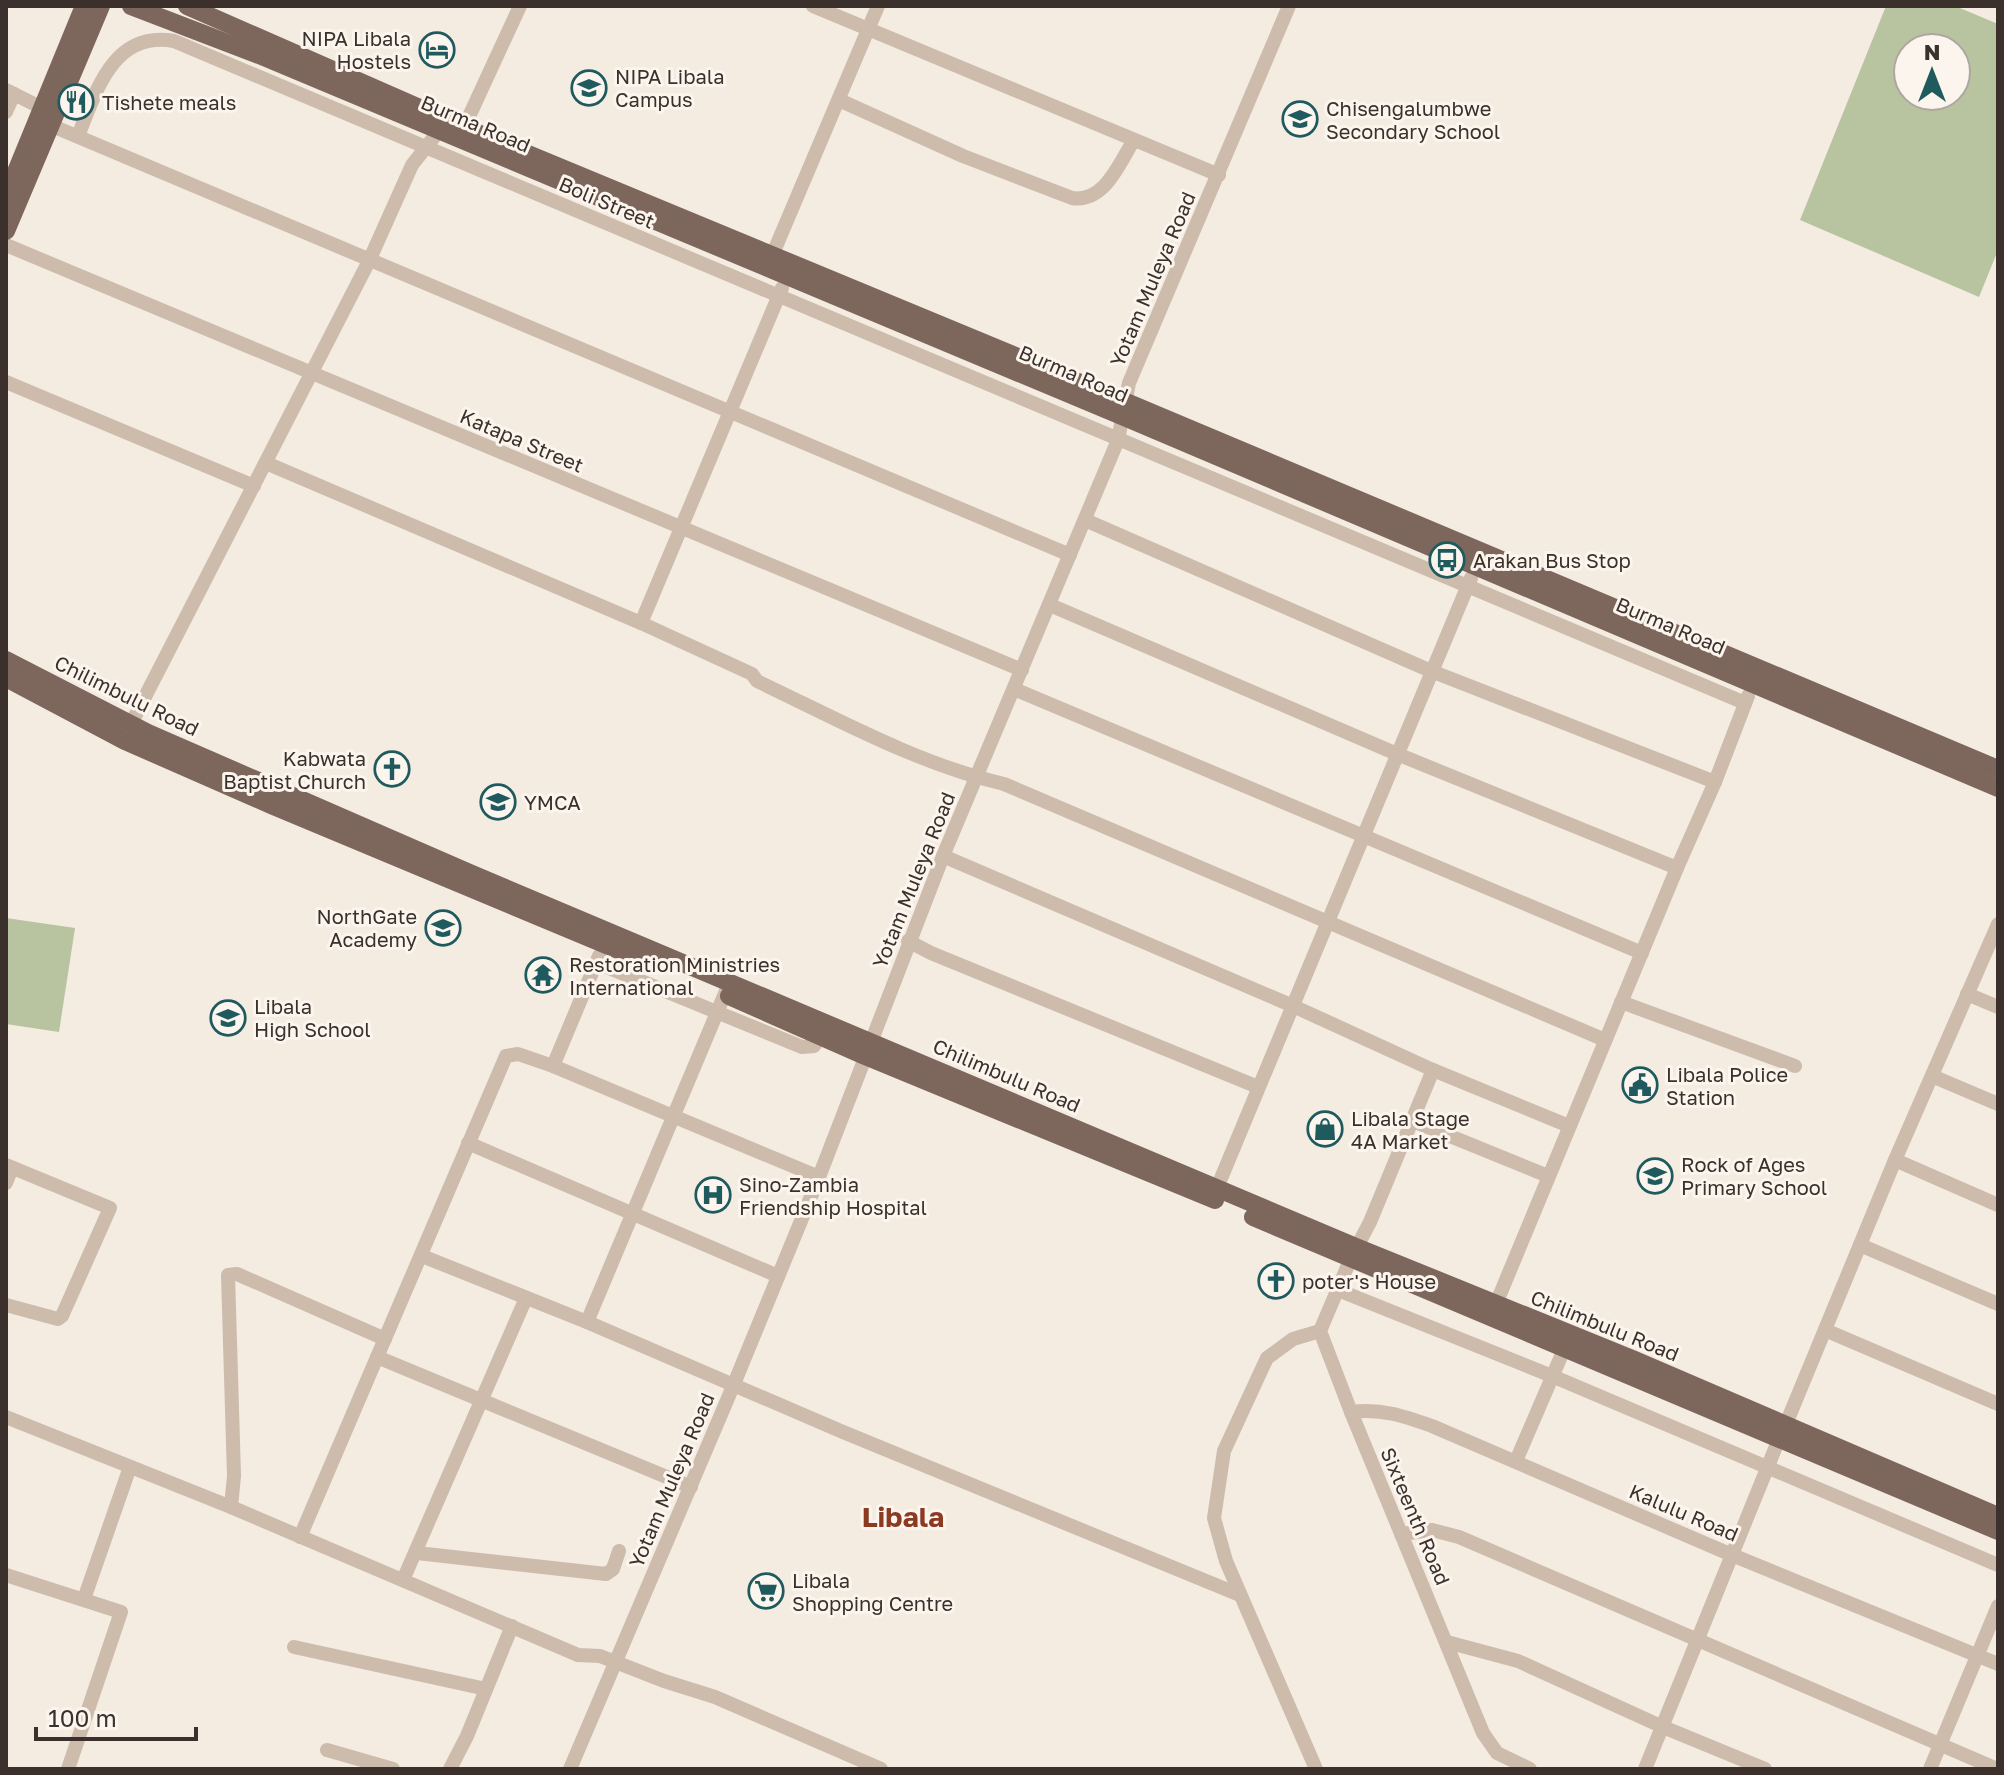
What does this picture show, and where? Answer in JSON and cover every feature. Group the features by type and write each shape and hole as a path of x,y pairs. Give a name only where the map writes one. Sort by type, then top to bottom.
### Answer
{"main road":[{"path":"6,231 84,15 101,6"},
{"name":"Burma Road","path":"187,6 461,133 1757,677 1998,788"},
{"path":"84,15 110,15 137,9"},
{"name":"Burma Road","path":"137,9 259,55 438,132 461,133"},
{"path":"6,196 47,117"},
{"name":"Burma Road","path":"770,262 787,277 1124,409"},
{"name":"Chilimbulu Road","path":"6,660 131,724 606,938 723,996 821,1036 867,1048 1354,1252 1496,1304 1998,1531"},
{"name":"Burma Road","path":"1757,677 1998,769"},
{"name":"Chilimbulu Road","path":"6,678 154,754 284,811 606,938"},
{"name":"Chilimbulu Road","path":"723,996 867,1048 1217,1188 1565,1347 1998,1516"}],"street":[{"path":"461,133 520,6"},
{"path":"813,6 1219,175"},
{"path":"770,262 878,6"},
{"name":"Yotam Muleya Road","path":"570,1769 819,1177 908,941 1118,440 1129,383 1289,6"},
{"name":"Boli Street","path":"78,136 96,92 113,62 142,42 162,39 188,47 1745,703"},
{"path":"6,112 10,92 78,136 1070,555"},
{"path":"839,100 963,156 1072,198 1094,196 1102,189 1134,140"},
{"path":"131,724 369,261 412,165 438,132"},
{"name":"Katapa Street","path":"6,245 1022,670"},
{"path":"641,623 787,277"},
{"path":"6,382 254,486"},
{"path":"266,463 641,623 752,674 757,681 827,715 977,778 1004,784 1605,1040"},
{"path":"1085,520 1431,671 1715,782"},
{"path":"1217,1188 1479,559"},
{"path":"1050,605 1397,754 1677,868"},
{"path":"1496,1304 1757,677"},
{"path":"1014,689 1642,953"},
{"path":"943,856 1293,1006 1433,1070 1569,1126"},
{"path":"1645,1769 1895,1160 1998,924"},
{"path":"553,1066 606,938"},
{"path":"908,941 1258,1087"},
{"path":"587,1322 723,996 597,963"},
{"path":"1967,994 1998,1007"},
{"path":"1621,1002 1795,1066"},
{"path":"300,1537 506,1056 518,1054 553,1066 819,1177"},
{"path":"1316,1769 1226,1561 1214,1518 1224,1451 1267,1358 1293,1339 1320,1331 1370,1222 1433,1070"},
{"path":"1932,1076 1998,1104"},
{"path":"1413,1121 1548,1176"},
{"path":"468,1143 778,1276"},
{"path":"1895,1160 1998,1205"},
{"path":"6,1183 9,1166 110,1208 62,1316 49,1318 6,1305"},
{"path":"1860,1245 1998,1304"},
{"path":"422,1256 1240,1595"},
{"path":"231,1507 234,1476 228,1275 237,1274 385,1339"},
{"path":"1338,1290 1552,1376 1998,1565"},
{"path":"403,1580 526,1298"},
{"path":"1825,1330 1998,1404"},
{"name":"Sixteenth Road","path":"1320,1331 1483,1733 1506,1759 1530,1769"},
{"path":"1516,1461 1565,1347"},
{"path":"377,1357 691,1487"},
{"name":"Kalulu Road","path":"1351,1412 1395,1413 1998,1664"},
{"path":"6,1417 231,1507 578,1655 595,1654 715,1697 881,1769"},
{"path":"84,1599 130,1467"},
{"path":"1401,1534 1432,1530 1459,1537 1997,1769"},
{"path":"417,1553 606,1574 613,1569 619,1551"},
{"path":"6,1576 121,1612 68,1769"},
{"path":"1930,1769 1998,1606"},
{"path":"450,1769 512,1626"},
{"path":"1447,1642 1518,1661 1765,1769"},
{"path":"294,1647 486,1689"},
{"path":"327,1750 393,1769"}],"green space":[{"path":"1886,6 1955,6 1998,24 1998,250 1979,297 1800,220"},
{"path":"6,918 75,928 59,1032 6,1024"}],"place":[{"name":"NIPA Libala Hostels","path":"437,50"},
{"name":"NIPA Libala Campus","path":"589,88"},
{"name":"Tishete meals","path":"76,102"},
{"name":"Chisengalumbwe Secondary School","path":"1300,119"},
{"name":"Arakan Bus Stop","path":"1447,560"},
{"name":"Kabwata Baptist Church","path":"392,769"},
{"name":"YMCA","path":"498,802"},
{"name":"NorthGate Academy","path":"443,928"},
{"name":"Restoration Ministries International","path":"543,975"},
{"name":"Libala High School","path":"228,1018"},
{"name":"Libala Police Station","path":"1640,1085"},
{"name":"Libala Stage 4A Market","path":"1325,1129"},
{"name":"Rock of Ages Primary School","path":"1655,1176"},
{"name":"Sino-Zambia Friendship Hospital","path":"713,1195"},
{"name":"poter's House","path":"1276,1281"},
{"name":"Libala Shopping Centre","path":"766,1591"}],"district":[{"name":"Libala","path":"903,1516"}]}
